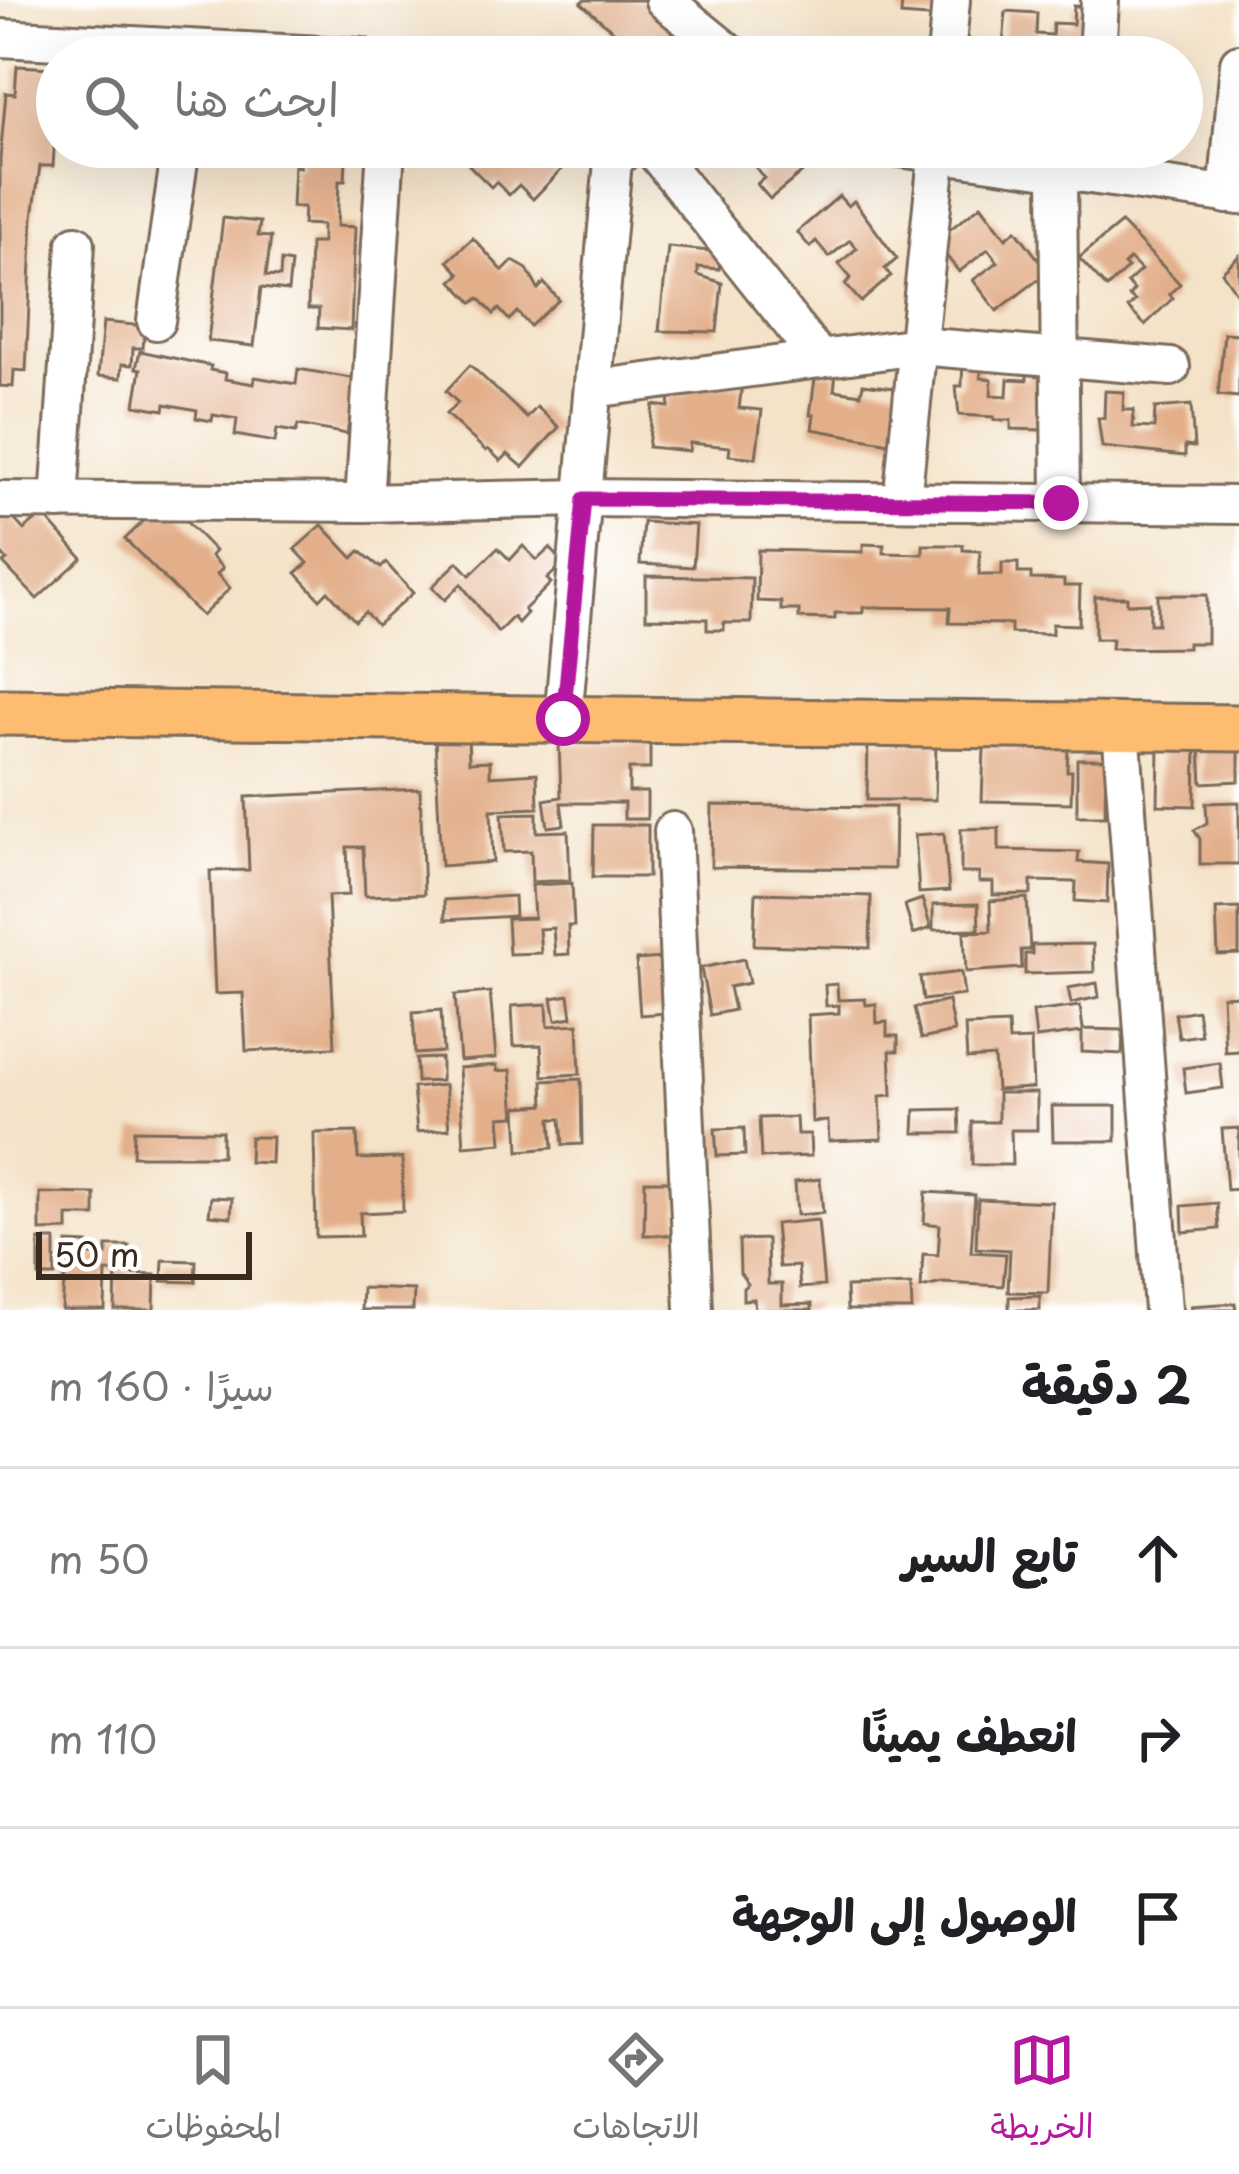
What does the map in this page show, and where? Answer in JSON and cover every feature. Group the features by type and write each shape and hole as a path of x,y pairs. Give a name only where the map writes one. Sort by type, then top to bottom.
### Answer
{"main road":[{"path":"0,712 1239,728"}],"street":[{"path":"664,0 704,36"},
{"path":"948,36 951,0"},
{"path":"1098,36 1100,0"},
{"path":"0,38 36,41"},
{"path":"1091,168 1233,195 1239,63"},
{"path":"156,321 178,168"},
{"path":"364,503 385,168"},
{"path":"563,719 612,168"},
{"path":"668,168 820,359"},
{"path":"902,502 935,168"},
{"path":"1061,503 1060,356 1081,168"},
{"path":"59,502 76,244"},
{"path":"593,389 918,346 1171,367"},
{"path":"0,500 1239,505"},
{"path":"1121,726 1163,1310"},
{"path":"674,831 694,1310"}],"building":[{"path":"646,0 683,36 611,36 614,32 581,3"},
{"path":"902,0 943,0 941,18 901,15"},
{"path":"1074,6 1093,7 1091,36 1004,36 1006,11 1037,13 1036,34 1052,35 1053,23 1073,24"},
{"path":"17,66 36,67 36,168 40,168 26,371 14,370 13,387 0,386 0,159 6,93 15,94"},
{"path":"294,168 346,168 345,181 339,181 337,226 355,227 351,330 318,328 319,309 308,309 310,243 322,243 322,225 303,224 304,207 292,207"},
{"path":"472,168 563,168 533,199 519,185 509,195 496,182 491,187"},
{"path":"756,168 807,168 770,199 757,184 764,178"},
{"path":"839,196 848,206 854,201 897,259 885,269 891,276 861,302 845,284 851,278 839,264 857,248 850,240 829,257 816,241 810,247 797,232"},
{"path":"981,205 1006,238 1016,230 1048,272 997,311 973,280 998,262 988,249 959,272 935,241"},
{"path":"223,218 260,222 258,236 271,237 266,276 280,277 281,261 291,263 288,291 261,288 254,346 208,341"},
{"path":"1121,223 1180,284 1169,294 1173,298 1145,325 1128,308 1135,301 1127,283 1141,270 1130,259 1124,265 1128,268 1107,288 1079,258"},
{"path":"473,238 503,271 513,261 527,269 538,289 544,283 559,300 530,326 517,312 509,320 499,309 494,314 479,298 473,303 452,281 460,274 448,261"},
{"path":"668,247 721,252 719,269 698,267 698,275 722,283 717,332 659,331"},
{"path":"1239,256 1239,297 1222,272"},
{"path":"103,322 145,326 143,348 133,348 132,365 122,364 121,378 98,376"},
{"path":"1224,333 1238,334 1239,397 1218,395"},
{"path":"140,351 211,366 210,370 226,373 225,379 254,384 255,377 296,384 298,369 357,379 347,434 298,425 296,432 277,429 275,442 235,435 237,419 213,415 212,421 196,418 197,410 135,405"},
{"path":"963,359 981,360 981,378 992,379 991,395 1007,396 1008,379 1027,380 1027,373 1044,374 1049,414 1042,414 1041,430 1011,429 1011,420 959,415 956,386 962,386"},
{"path":"470,365 527,418 537,407 559,427 523,467 508,454 501,461 486,451 446,414 458,403 446,391"},
{"path":"816,371 836,374 834,390 861,394 863,384 902,389 895,444 812,429"},
{"path":"742,385 739,408 762,410 756,458 729,455 730,447 690,443 689,451 648,447 653,405 669,407 670,394 687,396 688,386"},
{"path":"1105,391 1124,392 1123,410 1134,410 1133,427 1154,428 1155,408 1191,405 1194,447 1185,446 1185,456 1102,447 1098,418 1104,418"},
{"path":"4,508 24,530 43,514 82,558 37,599 3,563 7,560 0,552 0,512"},
{"path":"156,509 175,510 215,551 211,556 223,568 217,574 230,588 202,616 125,539"},
{"path":"643,522 696,525 693,567 640,564"},
{"path":"322,525 353,558 360,551 381,568 386,563 413,593 377,625 365,612 355,621 328,591 320,599 296,573 308,563 295,549"},
{"path":"863,544 884,545 884,553 923,554 923,545 963,545 963,550 980,551 979,575 1002,575 1002,563 1018,563 1018,573 1031,573 1031,579 1064,580 1064,586 1080,586 1079,625 1052,624 1052,634 1011,633 1011,624 949,623 950,608 863,607 863,613 835,613 835,619 799,618 799,610 781,610 781,602 757,601 758,550 863,552"},
{"path":"523,546 537,560 550,548 564,563 547,579 551,583 524,610 527,613 518,623 513,617 498,632 461,584 445,600 432,587 458,562 470,575 498,548 510,560"},
{"path":"646,576 752,578 751,623 724,623 724,630 707,630 707,619 646,618"},
{"path":"1158,595 1207,595 1207,643 1188,643 1188,648 1111,649 1112,639 1095,639 1095,597 1150,603 1150,624 1158,624"},
{"path":"468,735 469,762 490,761 490,776 537,773 538,808 491,810 493,862 441,866 435,737"},
{"path":"1017,738 1040,739 1040,748 1068,749 1071,803 982,801 984,748 1016,749"},
{"path":"868,739 936,741 935,800 867,800"},
{"path":"559,743 650,743 650,769 629,769 629,792 647,792 647,819 624,819 624,803 561,803 564,825 548,827 544,800 561,797"},
{"path":"1239,745 1239,781 1202,783 1200,748"},
{"path":"1159,746 1196,746 1195,806 1158,805"},
{"path":"1077,759 1106,759 1105,816 1077,816"},
{"path":"420,789 424,894 365,896 363,847 347,847 349,895 328,896 335,1047 246,1051 243,993 215,994 210,871 249,870 246,797"},
{"path":"1239,802 1239,864 1200,864 1200,839 1194,830 1207,823 1206,803"},
{"path":"712,805 895,807 894,869 711,867"},
{"path":"537,813 537,832 568,831 570,880 532,882 531,851 504,852 502,814"},
{"path":"594,825 648,825 648,877 593,877"},
{"path":"999,828 999,850 1079,852 1078,862 1108,864 1107,903 1075,901 1076,882 1031,881 1031,894 993,895 993,882 979,882 979,873 961,873 961,829"},
{"path":"944,833 949,891 919,893 915,835"},
{"path":"572,883 574,926 568,926 569,954 555,955 553,928 539,929 541,953 509,954 507,919 534,918 532,885"},
{"path":"756,893 871,896 870,948 754,945"},
{"path":"514,896 515,916 445,920 444,900"},
{"path":"1027,898 1030,950 1021,950 1022,968 966,972 964,932 991,931 990,901"},
{"path":"922,899 931,928 913,934 905,905"},
{"path":"978,904 979,929 933,930 933,905"},
{"path":"1239,908 1239,954 1218,955 1216,909"},
{"path":"1093,944 1094,972 1025,974 1025,954 1032,954 1032,945"},
{"path":"662,958 666,1013 640,1015 636,960"},
{"path":"744,959 749,983 729,987 734,1010 710,1015 701,968"},
{"path":"961,972 964,995 923,1000 920,977"},
{"path":"1097,983 1099,997 1071,1003 1068,988"},
{"path":"837,984 838,1000 865,999 866,1005 876,1004 877,1023 887,1022 887,1036 898,1036 898,1051 890,1051 892,1095 880,1096 882,1139 829,1141 828,1121 812,1122 808,1015 839,1013 839,1005 826,1006 825,985"},
{"path":"490,992 496,1058 460,1061 455,995"},
{"path":"569,995 572,1017 556,1020 552,998"},
{"path":"1239,995 1239,1051 1225,1052 1222,996"},
{"path":"948,1001 954,1032 921,1039 914,1008"},
{"path":"547,1004 548,1026 578,1024 580,1074 543,1076 541,1045 514,1046 512,1006"},
{"path":"1080,1006 1083,1029 1123,1030 1122,1054 1082,1052 1082,1032 1036,1038 1033,1012"},
{"path":"441,1010 443,1052 415,1054 413,1012"},
{"path":"1197,1010 1201,1035 1179,1038 1175,1014"},
{"path":"1008,1024 1009,1041 1031,1040 1033,1088 996,1090 994,1057 967,1059 965,1026"},
{"path":"441,1058 441,1081 417,1082 416,1059"},
{"path":"1220,1063 1223,1088 1186,1093 1183,1068"},
{"path":"497,1065 497,1071 511,1070 515,1116 500,1117 502,1143 464,1146 459,1068"},
{"path":"581,1079 582,1144 563,1145 561,1119 551,1119 553,1148 519,1151 517,1107 544,1105 543,1081"},
{"path":"445,1085 449,1129 417,1132 413,1088"},
{"path":"998,1093 1037,1093 1037,1130 1011,1130 1012,1165 972,1165 972,1122 998,1122"},
{"path":"1052,1106 1116,1106 1116,1141 1053,1141"},
{"path":"959,1109 960,1133 914,1133 915,1110"},
{"path":"796,1117 797,1134 810,1134 811,1156 761,1158 759,1118"},
{"path":"744,1128 745,1155 717,1156 715,1129"},
{"path":"1239,1128 1239,1189 1227,1190 1222,1129"},
{"path":"134,1130 222,1131 222,1156 133,1156"},
{"path":"357,1132 358,1159 402,1158 403,1211 360,1213 361,1236 316,1237 314,1133"},
{"path":"250,1137 272,1137 271,1163 249,1162"},
{"path":"820,1179 823,1213 797,1215 795,1182"},
{"path":"645,1181 679,1181 678,1235 644,1235"},
{"path":"926,1192 975,1195 971,1252 1006,1254 1003,1286 942,1283 921,1288 923,1254 938,1255 940,1225 924,1223"},
{"path":"40,1193 95,1194 95,1216 68,1216 68,1230 40,1231"},
{"path":"211,1197 232,1198 231,1217 209,1215"},
{"path":"978,1199 1052,1202 1048,1293 1008,1292 1010,1250 976,1248"},
{"path":"1217,1203 1219,1229 1183,1232 1182,1206"},
{"path":"818,1220 824,1286 800,1288 798,1266 779,1267 775,1224"},
{"path":"767,1239 768,1284 782,1284 782,1305 812,1304 812,1310 755,1310 754,1299 743,1300 748,1284 740,1273 739,1240"},
{"path":"39,1240 55,1240 55,1276 39,1276"},
{"path":"67,1243 88,1244 87,1255 107,1255 107,1246 129,1246 128,1274 155,1275 154,1310 115,1310 116,1272 106,1272 105,1310 62,1310"},
{"path":"163,1260 196,1261 195,1282 162,1281"},
{"path":"911,1285 912,1310 847,1310 846,1287"},
{"path":"362,1288 414,1290 413,1310 361,1310"},
{"path":"1040,1296 1040,1310 1009,1310 1009,1297"},
{"path":"1235,1303 1236,1310 1191,1310 1191,1306"}],"route":[{"path":"563,719 584,499 1061,503"}]}
